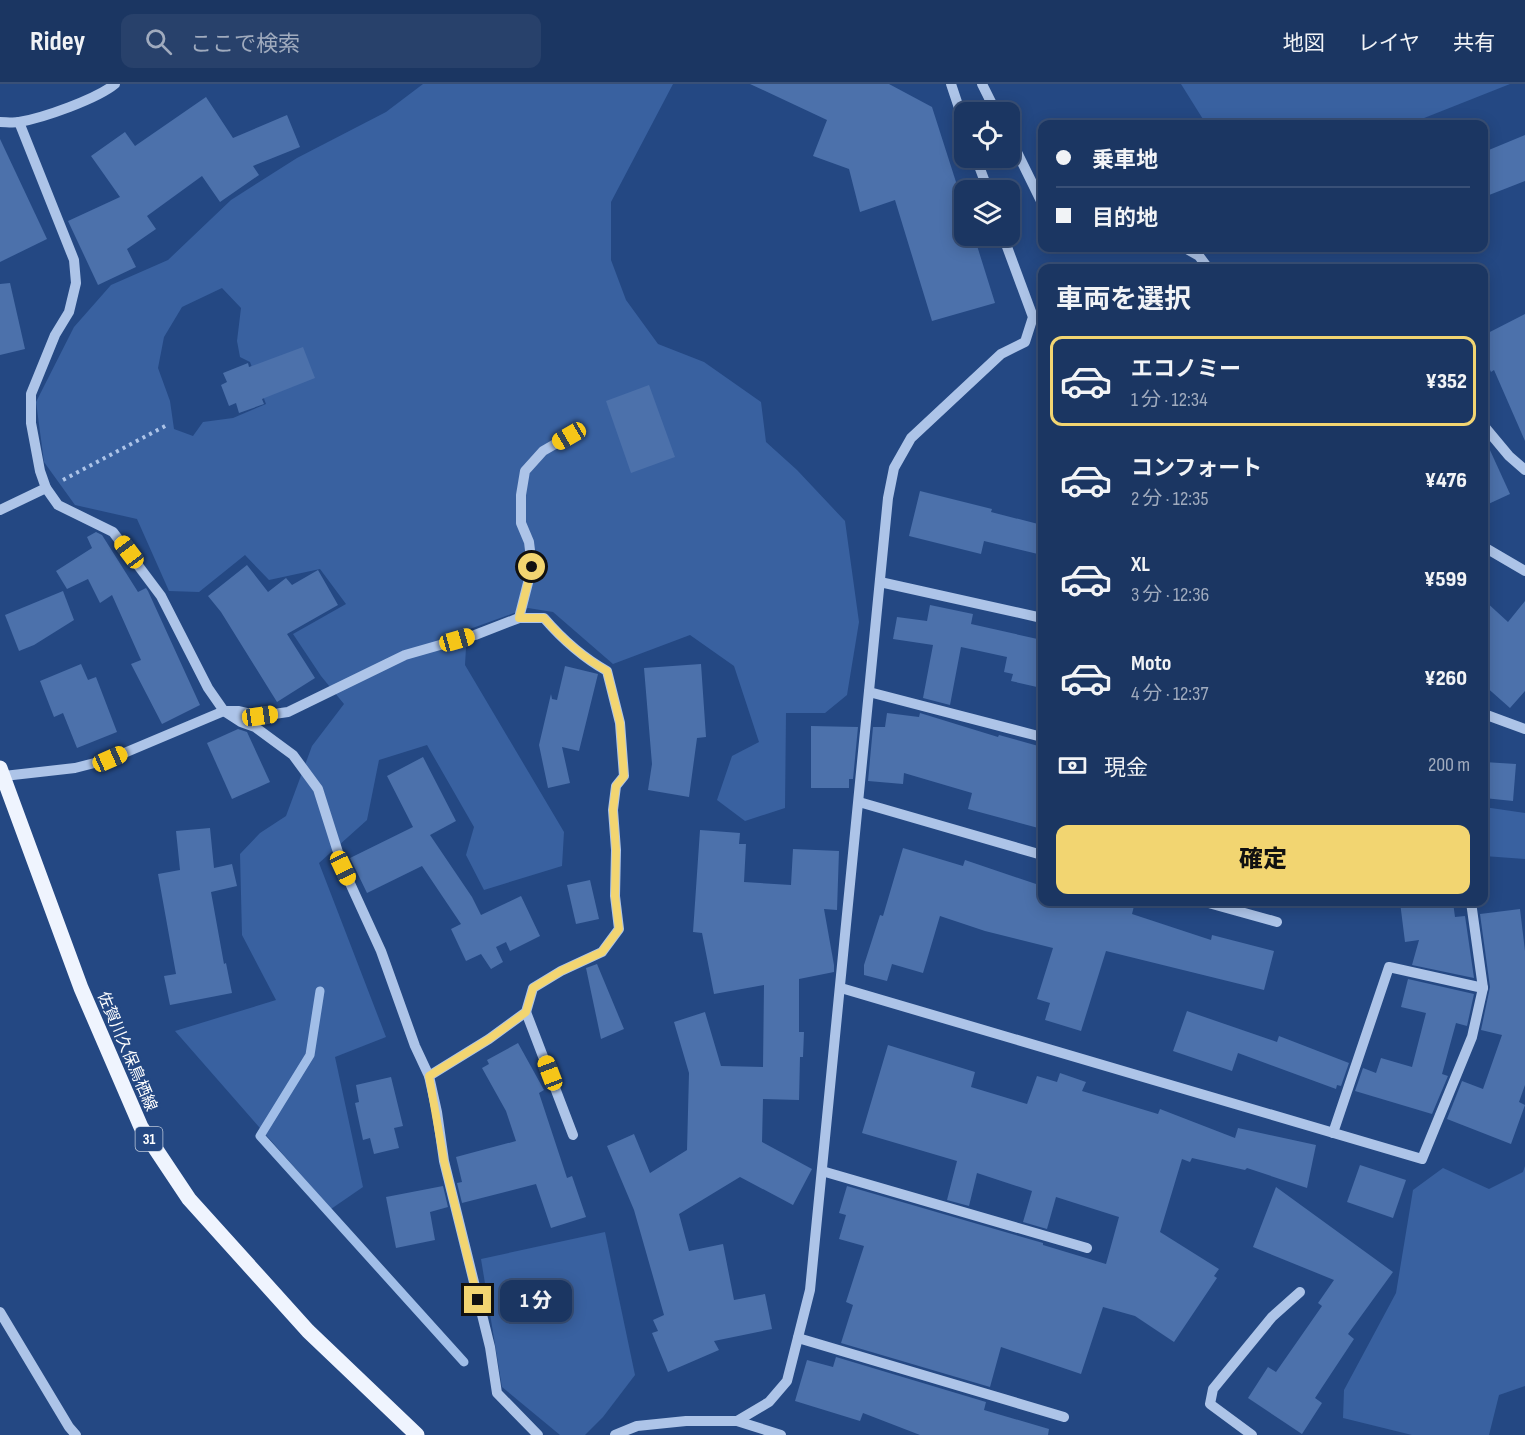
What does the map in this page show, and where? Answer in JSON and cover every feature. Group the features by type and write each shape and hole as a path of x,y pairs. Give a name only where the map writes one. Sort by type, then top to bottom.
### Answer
{"main road":[{"name":"佐賀川久保鳥栖線","path":"2,772 81,988 141,1127 196,1208 308,1331 417,1435"}],"street":[{"path":"0,122 19,122 63,108 107,90 115,84"},
{"path":"951,84 957,102"},
{"path":"981,84 991,102"},
{"path":"19,122 74,260 76,282 69,312 55,335 31,394 31,423 40,471 46,488 58,505 113,531 161,596 208,688 224,711 241,722 255,727 293,755 318,789 343,868 381,951 415,1047 429,1076 444,1161 490,1347 497,1393 538,1435"},
{"path":"1020,158 1038,195"},
{"path":"737,1421 769,1402 787,1381 810,1290 888,498 894,468 911,438 1001,354 1025,342 1033,317 1007,246"},
{"path":"1192,252 1199,256 1205,264"},
{"path":"1488,431 1509,456 1525,470"},
{"path":"519,618 532,567 528,542 521,523 521,495 525,471 543,451 569,436"},
{"path":"0,510 46,488"},
{"path":"1488,549 1525,572"},
{"path":"880,582 1038,617"},
{"path":"2,772 75,768 110,759 224,711 238,711 260,716 288,712 405,655 519,618 544,618 585,658 607,671 620,723 624,776 616,786 613,810 616,850 615,896 619,929 602,952 561,971 533,988 526,1012 573,1135"},
{"path":"869,692 1038,736"},
{"path":"1488,715 1525,729"},
{"path":"859,802 1038,854"},
{"path":"1219,906 1277,922"},
{"path":"841,988 1422,1159 1472,1037 1483,988 1472,906"},
{"path":"1333,1133 1389,967 1483,988"},
{"path":"429,1076 489,1039 526,1012"},
{"path":"822,1171 1086,1248"},
{"path":"1252,1435 1210,1404 1214,1389 1272,1317 1300,1292"},
{"path":"0,1312 76,1435"},
{"path":"798,1338 1064,1417"},
{"path":"615,1435 637,1426 686,1421 737,1421 766,1433 781,1435"}],"path":[{"path":"46,488 167,425"}],"shaded area":[{"path":"423,84 673,84 611,202 611,260 626,300 658,344 704,362 761,402 766,442 797,470 845,521 859,622 847,695 825,713 786,713 785,808 745,821 717,800 732,756 759,742 734,666 690,635 613,664 553,612 528,608 467,630 465,665 564,832 562,866 484,890 466,855 474,827 427,745 379,760 367,820 319,863 386,1037 335,1057 363,1187 331,1209 175,1031 276,1000 242,935 240,854 260,833 286,816 312,746 344,704 321,676 293,634 346,604 320,569 269,580 245,555 199,592 169,591 137,519 75,505 44,462 36,402 74,327 111,285 168,260 231,200 297,158 386,112","holes":["222,288 241,308 237,341 240,357 250,362 266,404 233,418 203,422 193,436 174,429 170,401 158,368 164,337 182,307"]},
{"path":"1181,84 1510,84 1419,120 1204,120"},
{"path":"1488,808 1525,813 1525,859 1488,856"},
{"path":"1525,1166 1525,1386 1499,1395 1489,1435 1412,1435 1343,1418 1344,1390 1396,1293 1413,1190 1443,1168 1489,1189 1523,1172"},
{"path":"605,1232 635,1375 603,1417 585,1435 560,1435 502,1387 481,1259"}],"building":[{"path":"750,84 889,84 932,107 955,180 954,246 977,246 995,303 932,321 895,200 860,212 849,169 813,156 827,120"},
{"path":"206,97 233,138 287,115 300,147 253,166 259,175 220,202 202,176 147,216 156,229 127,249 136,267 98,285 68,221 120,197 91,156 125,132 135,146"},
{"path":"1525,135 1525,181 1488,195 1488,150"},
{"path":"0,139 47,239 0,262"},
{"path":"10,283 25,349 0,355 0,284"},
{"path":"1525,314 1525,441 1494,370 1491,372 1488,366 1488,333"},
{"path":"303,347 315,378 262,399 264,404 239,413 236,403 229,406 221,385 227,382 223,373 248,363 249,367"},
{"path":"649,385 675,457 631,473 606,401"},
{"path":"1488,446 1510,494 1488,504"},
{"path":"920,491 992,509 991,512 1038,524 1038,554 984,541 981,554 909,536"},
{"path":"96,532 102,535 138,592 146,588 148,591 200,705 162,724 131,664 141,660 112,595 100,603 88,579 67,589 56,571 92,548 87,537"},
{"path":"247,565 268,592 286,578 292,585 318,570 338,605 287,634 315,678 277,702 221,612 208,596"},
{"path":"63,591 74,620 34,645 19,651 5,615"},
{"path":"1525,601 1525,691 1510,708 1488,689 1488,604 1508,622"},
{"path":"930,605 973,614 971,624 1038,639 1037,687 1011,681 1013,674 1004,672 1007,657 961,647 950,705 923,698 933,645 893,639 897,617 927,621"},
{"path":"81,664 88,680 96,677 117,732 77,748 63,713 54,717 40,681"},
{"path":"701,664 706,737 697,738 689,797 648,790 652,764 644,668"},
{"path":"565,666 598,674 579,751 562,747 570,783 548,788 539,745 551,694 552,699 557,700"},
{"path":"887,713 919,717 920,713 998,737 999,735 1038,746 1038,828 968,809 972,793 904,773 903,784 868,781 873,727 885,727"},
{"path":"811,726 858,727 853,779 849,779 849,788 811,788"},
{"path":"238,729 247,732 270,782 232,799 207,743"},
{"path":"423,757 456,821 430,835 472,897 481,915 521,896 540,936 510,951 506,942 496,947 503,962 491,969 481,954 466,961 451,929 461,924 422,866 367,893 350,858 413,827 387,776"},
{"path":"1488,762 1516,764 1513,801 1488,798"},
{"path":"210,828 214,868 232,864 237,886 211,892 224,964 226,963 232,993 170,1005 164,976 176,974 158,874 180,870 176,831"},
{"path":"700,830 740,833 739,844 746,844 744,882 791,885 793,849 839,851 837,910 824,909 834,972 799,979 799,1032 804,1032 803,1057 800,1057 799,1100 763,1099 762,1142 812,1169 793,1205 740,1177 679,1214 689,1251 723,1244 734,1300 765,1294 772,1329 714,1341 719,1350 668,1372 652,1333 658,1331 653,1320 664,1315 634,1210 607,1146 634,1134 650,1173 687,1150 689,1073 674,1022 705,1012 721,1066 763,1067 764,985 714,994 702,933 693,932"},
{"path":"903,848 963,866 965,860 1038,885 1038,906 1134,906 1132,914 1211,940 1212,935 1274,951 1264,990 1106,951 1081,1031 1045,1020 1050,1003 1037,999 1053,948 985,931 940,916 923,973 892,964 887,981 864,975 864,965 880,915 883,916"},
{"path":"590,880 599,919 576,924 567,885"},
{"path":"1400,906 1454,906 1455,917 1465,916 1474,978 1412,965 1419,940 1405,942"},
{"path":"1520,909 1525,951 1525,1085 1519,1102 1525,1105 1511,1144 1447,1119 1462,1081 1483,1089 1502,1035 1481,1030 1490,987 1480,914"},
{"path":"597,964 624,1029 601,1039 586,968"},
{"path":"1408,979 1474,994 1467,1026 1456,1023 1442,1074 1448,1076 1432,1114 1355,1091 1363,1068 1376,1073 1381,1058 1412,1067 1426,1013 1401,1007"},
{"path":"1187,1011 1277,1042 1279,1036 1349,1063 1341,1086 1337,1085 1336,1089 1238,1053 1232,1071 1173,1051"},
{"path":"518,1043 544,1090 539,1093 567,1178 572,1176 586,1217 551,1228 536,1184 462,1203 457,1183 462,1182 456,1157 516,1141 506,1111 482,1068 489,1064 487,1060"},
{"path":"888,1045 975,1072 971,1087 1027,1104 1037,1076 1057,1082 1060,1073 1086,1082 1082,1091 1158,1114 1160,1109 1235,1138 1238,1128 1316,1145 1307,1188 1247,1168 1245,1170 1192,1158 1190,1162 1182,1159 1160,1232 1219,1269 1214,1276 1217,1278 1174,1342 1135,1316 1103,1307 1081,1374 1001,1347 990,1387 841,1343 853,1305 846,1302 864,1246 839,1239 846,1215 839,1213 847,1186 1043,1243 1043,1245 1106,1264 1119,1217 1056,1197 1047,1229 1023,1222 1032,1191 977,1173 969,1206 947,1200 957,1161 862,1133"},
{"path":"391,1077 403,1126 394,1128 399,1148 374,1154 370,1138 363,1140 355,1103 359,1102 356,1085"},
{"path":"1360,1165 1406,1180 1393,1218 1347,1202"},
{"path":"443,1186 448,1207 430,1212 435,1240 396,1248 386,1197"},
{"path":"1276,1187 1393,1272 1348,1334 1354,1339 1315,1398 1322,1403 1302,1434 1248,1398 1268,1367 1276,1372 1322,1306 1318,1303 1334,1280 1253,1247"},
{"path":"836,1357 986,1402 984,1410 1049,1429 1048,1435 920,1435 863,1413 860,1421 795,1401 807,1360 833,1367"}],"waterway":[{"path":"320,991 310,1055 260,1136 464,1362"}],"route":[{"path":"478,1300 444,1161 429,1076 489,1039 526,1012 533,988 561,971 602,952 619,929 615,896 616,850 613,810 616,786 624,776 620,723 612,686 607,671 585,658 544,618 519,618 532,567"}]}
